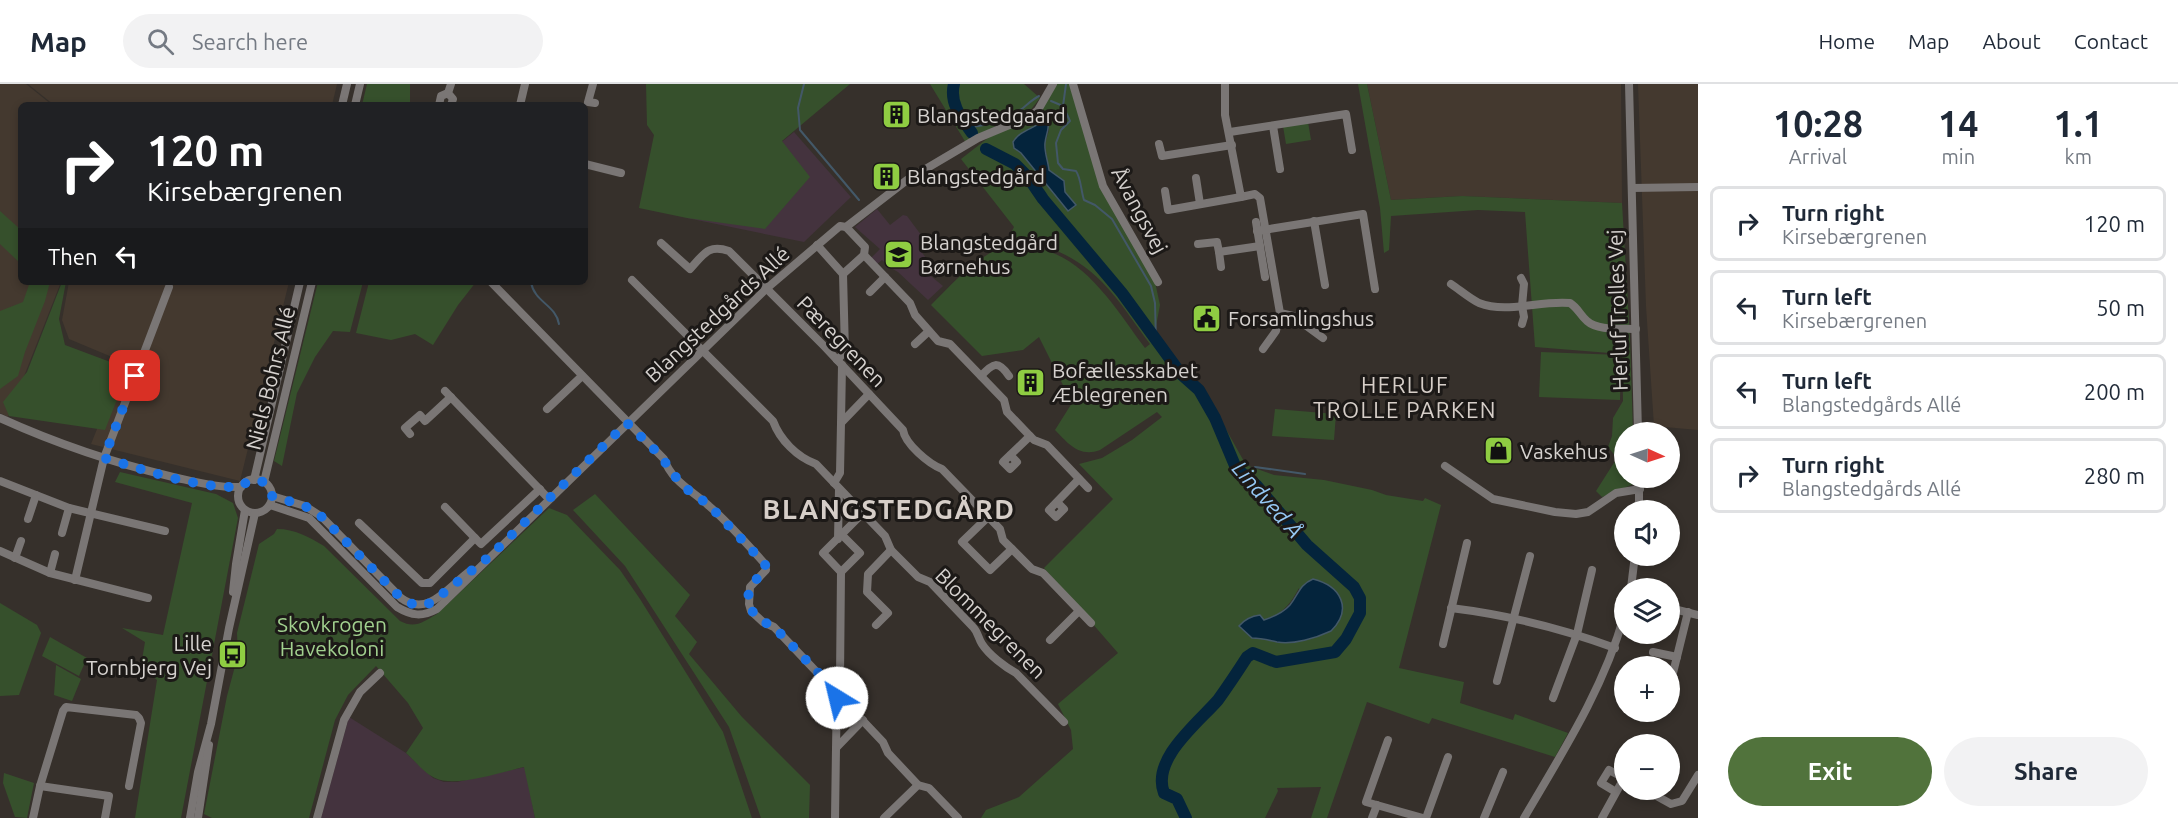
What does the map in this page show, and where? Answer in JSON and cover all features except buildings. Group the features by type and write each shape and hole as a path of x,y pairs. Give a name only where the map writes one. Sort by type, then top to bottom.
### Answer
{"street":[{"path":"343,102 346,84"},
{"path":"356,102 359,84"},
{"path":"448,93 450,84"},
{"path":"521,102 525,84"},
{"path":"592,84 588,102 595,103"},
{"name":"Blangstedgårds Allé","path":"271,501 309,518 397,607 414,615 428,614 437,609 766,289 817,245 840,226 846,227 907,180 978,138 1031,116 1041,106 1053,84"},
{"name":"Åvangsvej","path":"1073,84 1103,186 1158,282"},
{"path":"1225,84 1225,115 1241,197"},
{"name":"Herluf Trolles Vej","path":"1629,84 1638,422"},
{"path":"440,102 441,96 448,93"},
{"path":"448,93 453,99 452,102"},
{"path":"1230,132 1346,114 1352,150"},
{"path":"1273,126 1280,169"},
{"path":"1159,144 1162,156 1232,145"},
{"path":"588,165 621,173"},
{"path":"1196,178 1200,204"},
{"path":"1632,188 1698,187"},
{"path":"1165,191 1168,210 1255,194 1260,198 1280,313 1276,331 1263,349"},
{"path":"1264,277 1257,226 1267,229 1363,214 1375,290"},
{"path":"1314,221 1325,285"},
{"path":"843,274 864,255 866,247 846,227"},
{"path":"1198,244 1217,242 1221,267"},
{"name":"Pæregrenen","path":"661,243 690,268 713,248 729,251 903,430 904,437 912,446 932,465 942,470 1000,529 1003,540 1032,569 1043,573 1091,623"},
{"path":"817,245 843,274 844,352 840,363 840,473 836,486 840,537 860,554 841,572"},
{"path":"1219,252 1260,246"},
{"path":"864,255 910,303 915,315 938,341 950,344 1004,400 1007,412 1034,440 1047,445 1088,488"},
{"path":"870,292 885,277"},
{"path":"1521,278 1524,284 1522,324"},
{"name":"Blommegrenen","path":"632,280 772,421 777,432 803,459 816,465 863,513 885,536 891,550 918,577 930,582 977,631 981,644 1006,668 1016,673 1064,723"},
{"path":"1451,284 1479,303 1502,307 1570,303 1590,324 1597,327 1636,329"},
{"name":"Niels Bohrs Allé","path":"254,480 299,285"},
{"name":"Niels Bohrs Allé","path":"264,482 311,285"},
{"path":"494,285 664,459 668,469 691,493 708,504 765,564 766,570 750,587 751,610 763,622 774,627 834,689 883,742 888,753 918,785 929,788 958,818"},
{"path":"75,580 104,458 169,287"},
{"path":"1280,313 1293,316 1323,338"},
{"path":"915,344 929,331"},
{"path":"981,376 995,365 1003,367 1009,376"},
{"path":"547,409 582,376"},
{"path":"410,434 405,429 420,415 425,421 448,394 549,500"},
{"path":"841,423 869,394"},
{"path":"0,418 104,458 151,472 222,488 241,487"},
{"path":"1010,455 1030,436"},
{"path":"1445,466 1493,500 1556,512 1576,514 1588,512 1616,493 1640,489 1639,500"},
{"path":"1057,502 1080,479"},
{"path":"254,480 264,482 270,488 271,501 264,511 255,513 245,510 238,497 241,487 246,482 254,480"},
{"path":"0,481 69,508 165,531"},
{"path":"222,488 238,497"},
{"path":"445,507 481,544 540,489"},
{"path":"28,519 36,495"},
{"path":"62,533 69,508"},
{"path":"230,628 236,564 245,510"},
{"path":"190,818 255,513"},
{"path":"834,818 836,748 834,689 840,678 841,572 823,554 863,513"},
{"path":"988,517 962,542 990,570 1012,549"},
{"path":"359,523 422,583 430,583 476,538"},
{"path":"15,558 21,541"},
{"path":"1443,644 1467,543"},
{"path":"876,625 888,613 867,592 868,574 891,550"},
{"path":"0,551 50,573 148,598"},
{"path":"50,573 55,554"},
{"path":"1497,681 1530,556"},
{"path":"1553,698 1577,634 1592,570"},
{"path":"1451,608 1515,618 1577,634 1615,648"},
{"path":"1680,610 1698,615"},
{"path":"1050,640 1079,611"},
{"path":"1677,656 1688,612"},
{"path":"1524,818 1595,694 1616,644"},
{"path":"1653,652 1672,656"},
{"path":"316,818 344,720 360,692 380,673"},
{"path":"33,818 40,786 66,707 136,715 139,718 141,723 129,786"},
{"path":"836,748 863,720"},
{"path":"198,818 211,724"},
{"path":"1388,740 1366,802 1424,818 1448,757"},
{"path":"1614,773 1609,770 1601,783 1614,791"},
{"path":"1484,818 1503,772"},
{"path":"1664,800 1671,804 1682,801 1698,775"},
{"path":"884,818 918,785"},
{"path":"40,786 109,796 105,818"},
{"path":"1602,818 1614,796"},
{"path":"1372,818 1377,805"}],"shaded area":[{"path":"0,84 26,84 48,102 18,102 18,285 60,285 8,417 0,413"},
{"path":"28,84 337,84 333,102 50,102"},
{"path":"1367,84 1621,84 1622,203 1462,196 1391,200"},
{"path":"1638,84 1698,84 1698,430 1680,428 1680,422 1654,422 1646,306"},
{"path":"794,132 851,197 804,242 687,218"},
{"name":"Blangstedgård Børnehus","path":"877,209 890,225 903,215 907,216 924,239 920,250 929,262 927,273 943,286 928,300 882,260 877,264 871,258 880,249 855,227"},
{"path":"68,285 288,285 240,481 91,444 124,362 69,339 62,320"},
{"path":"349,717 406,753 433,778 444,782 457,782 525,767 535,818 321,818"}],"green space":[{"path":"367,84 410,84 410,102 363,102"},
{"path":"646,84 850,84 782,141 810,177 765,229 687,218 639,208 654,135 647,125"},
{"path":"930,84 1024,84 1040,98 1029,112 999,124 966,143"},
{"path":"1057,84 1069,84 1103,188 1155,282 1160,305 1153,342 1191,389 1208,397 1246,465 1274,475 1324,480 1386,495 1423,501 1425,498 1441,505 1399,668 1464,682 1460,703 1513,720 1515,714 1568,733 1555,757 1432,718 1429,724 1367,702 1327,818 1311,818 1321,787 1277,788 1278,791 1265,818 981,818 986,810 1019,797 1073,749 1071,730 1058,704 1118,653 1044,568 1113,499 1079,464 1102,458 1132,440 1162,417 1157,412 1100,450 1080,451 1055,430 1072,403 1039,337 1023,350 982,356 931,305 966,270 990,253 1013,247 1042,249 1078,268 1108,298 1145,348 1150,344 1120,302 1086,268 1055,250 1038,244 1028,242 1005,245 1014,227 961,159 993,134 1032,120","holes":["1046,118 1049,130 1045,144 1049,170 1064,181 1065,192 1037,173 1013,142","1299,588 1302,640 1279,643 1263,638 1264,621 1285,608"]},
{"path":"1358,84 1367,84 1391,200 1462,196 1622,203 1633,422 1614,422 1614,454 1608,447 1612,436 1613,418 1623,401 1622,354 1535,347 1525,212 1478,210 1391,216 1389,250 1384,253 1380,208"},
{"path":"1308,122 1311,140 1286,144 1283,126"},
{"path":"0,211 18,227 18,261 0,244"},
{"path":"29,285 49,285 18,376 0,389 0,311 23,302"},
{"path":"61,285 65,285 59,319 65,345 129,369 105,430 9,416 3,402 27,372"},
{"path":"317,285 362,285 350,332 333,331 315,357 297,393 282,466 274,461"},
{"path":"368,285 474,285 433,345 415,334 391,340 356,333"},
{"path":"1541,352 1621,355 1620,400 1539,397"},
{"path":"1275,409 1336,414 1334,440 1272,436"},
{"path":"1614,463 1614,488 1624,488 1602,497 1596,491"},
{"path":"120,472 216,494 233,503 238,518 181,818 135,818 157,680 141,666 145,642 122,628 163,635 192,503 115,482"},
{"path":"595,494 690,595 675,616 697,642 689,654 742,717 810,785 809,818 761,818 729,727 625,566 573,510"},
{"name":"Skovkrogen Havekoloni","path":"549,508 567,515 620,570 640,599 723,732 752,818 535,818 524,767 466,780 444,781 435,778 406,753 423,728 408,703 376,666 348,695 335,720 309,818 212,818 204,814 227,696 238,655 237,633 259,544 274,534 277,529 296,532 313,540 324,546 400,621 415,624 437,614"},
{"path":"0,603 37,625 41,633 19,695 0,696"},
{"path":"50,637 87,658 79,676 42,656"},
{"path":"56,665 81,679 72,701 54,695"},
{"path":"4,773 34,783 27,818 15,817 3,783"}],"water":[{"path":"1046,118 1048,127 1045,146 1049,170 1064,181 1065,192 1076,205 1068,211 1021,153 1014,148 1013,142 1016,138"},
{"path":"1313,579 1331,587 1341,599 1341,615 1331,631 1304,640 1283,643 1252,638 1239,626 1254,616 1260,615 1264,620 1281,612 1290,605 1302,587"}],"waterway":[{"path":"804,84 798,108 800,130 859,200"},
{"name":"Lindved Å","path":"954,84 955,104 972,133"},
{"path":"1063,106 1066,84"},
{"name":"Lindved Å","path":"968,127 1004,119 1039,96"},
{"name":"Lindved Å","path":"1051,101 1063,106 1070,121 1061,130 1056,143 1058,163 1063,169 1076,171 1084,200 1095,205 1112,219 1151,286 1155,303 1156,342"},
{"name":"Lindved Å","path":"986,149 1015,164 1028,177 1043,199 1122,293 1181,374 1199,390 1215,418 1236,468 1256,485 1307,545 1354,587 1360,598 1360,613 1346,639 1335,652 1276,662 1253,653 1247,657 1218,700 1179,742 1164,767 1162,780 1164,793 1177,799 1186,818"},
{"path":"532,285 536,294 554,312 559,324"},
{"path":"1255,467 1305,474"}],"place":[{"name":"Blangstedgaard","path":"896,115"},
{"name":"Blangstedgård","path":"886,176"},
{"name":"Blangstedgård Børnehus","path":"899,254"},
{"name":"Forsamlingshus","path":"1207,318"},
{"name":"Bofællesskabet Æblegrenen","path":"1031,382"},
{"name":"Vaskehus","path":"1499,451"},
{"name":"Lille Tornbjerg Vej","path":"233,655"}],"district":[{"name":"HERLUF TROLLE PARKEN","path":"1405,396"},
{"name":"BLANGSTEDGÅRD","path":"889,509"}],"route":[{"path":"135,376 104,458 151,472 222,488 241,487 246,482 254,480 262,481 270,488 272,496 305,506 322,517 401,598 408,604 416,606 431,603 490,556 627,423 664,459 668,469 691,493 708,504 765,564 766,570 750,587 751,610 763,622 774,627 837,692 837,698"}]}
